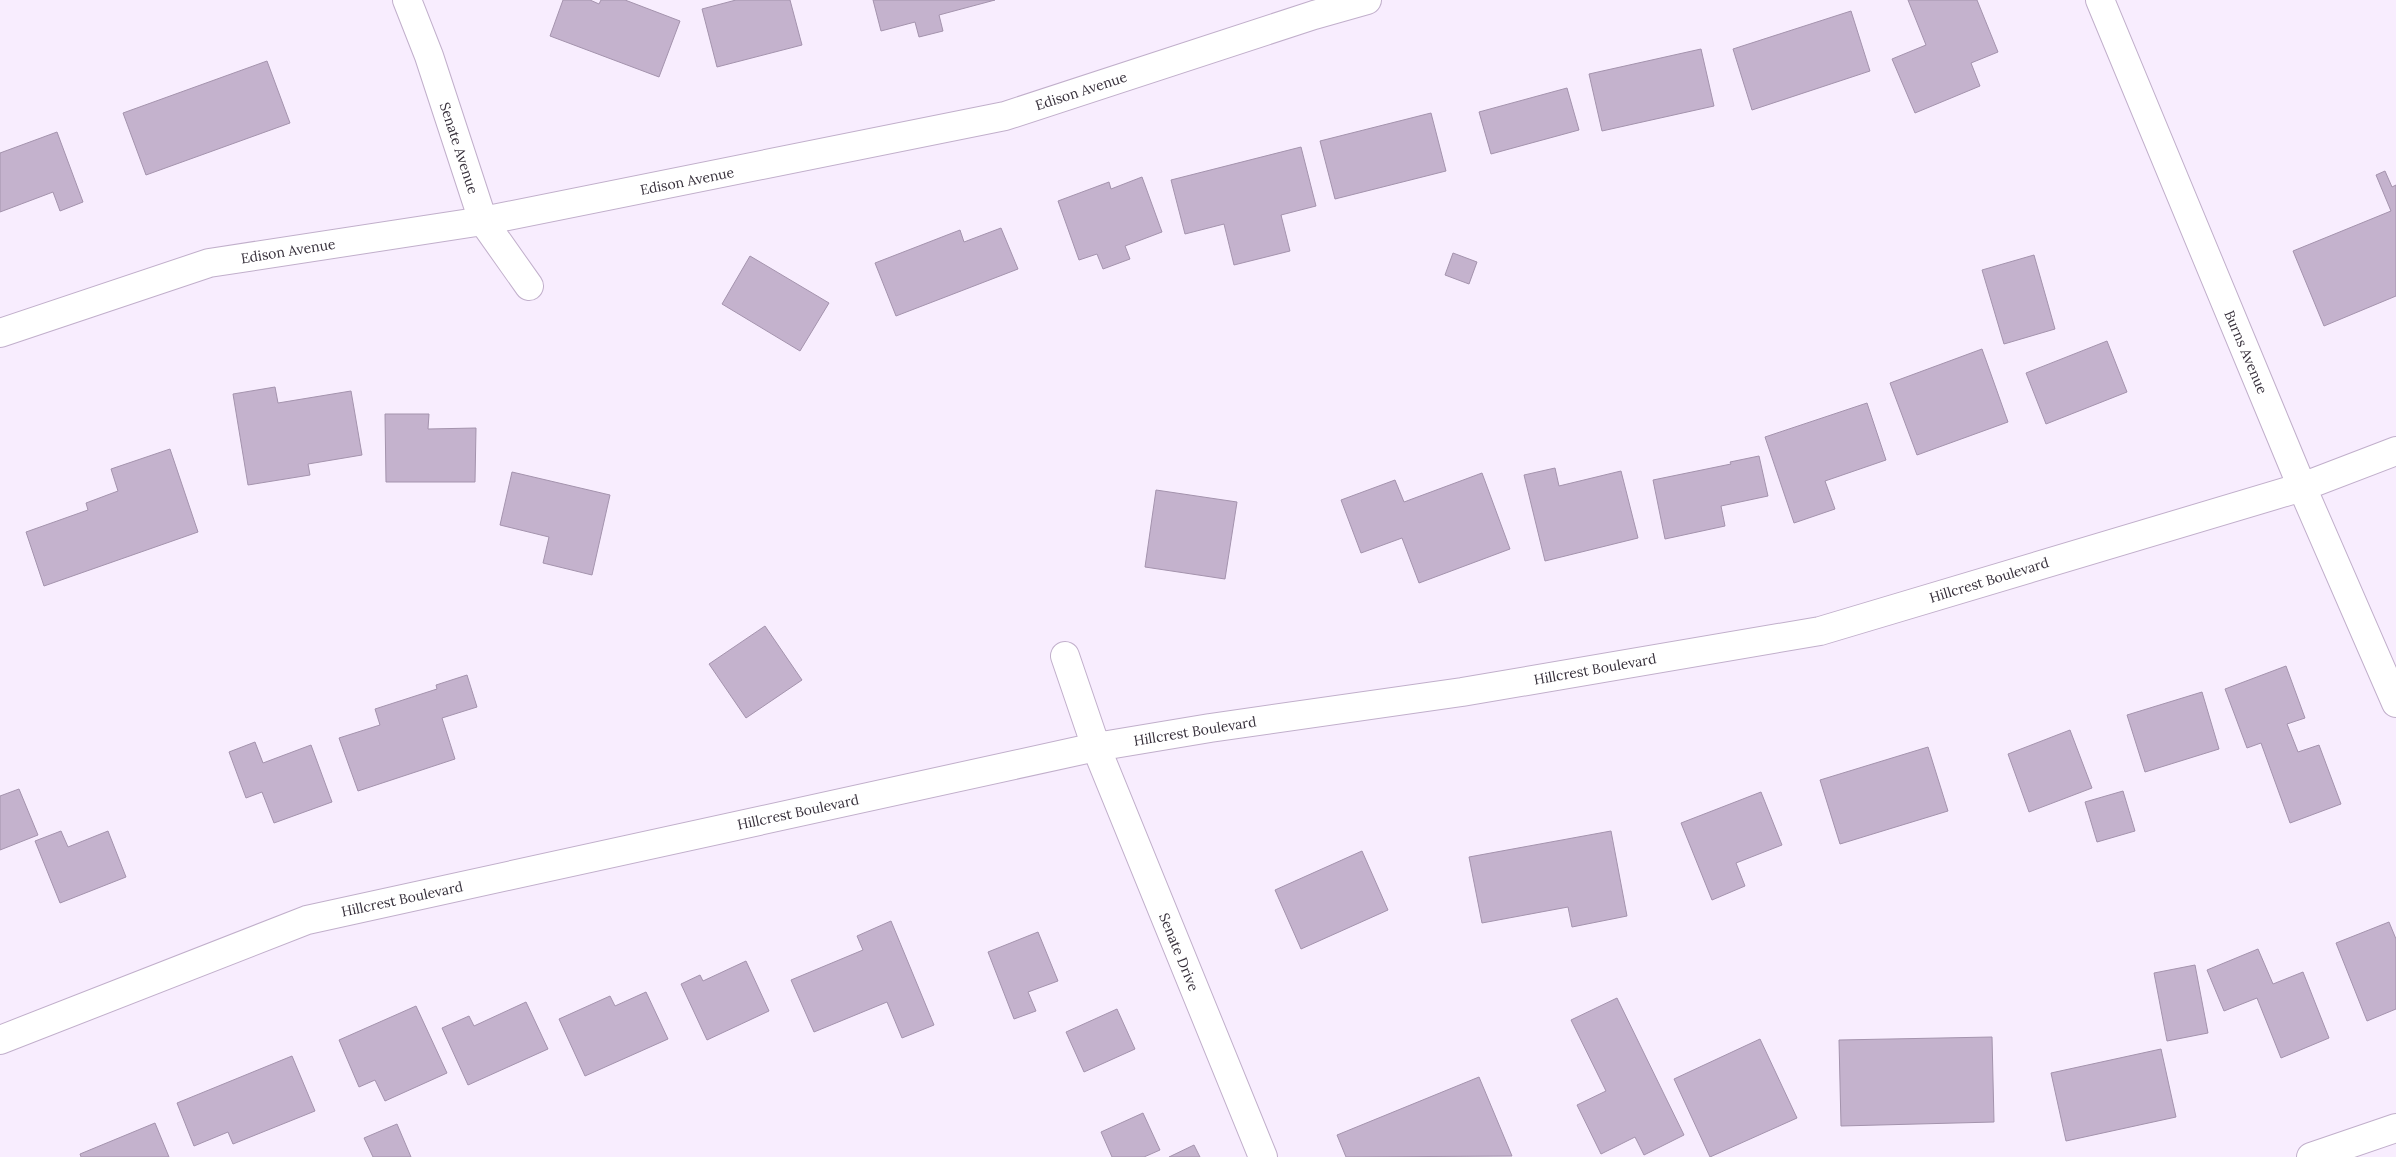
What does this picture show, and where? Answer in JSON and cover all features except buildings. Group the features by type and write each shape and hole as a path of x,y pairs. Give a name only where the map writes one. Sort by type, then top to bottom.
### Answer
{"street":[{"name":"Senate Avenue","path":"407,0 429,56 483,221 529,286"},
{"name":"Edison Avenue","path":"0,333 209,263 483,221 1005,116 1312,7 1367,0"},
{"name":"Burns Avenue","path":"2100,0 2302,487 2396,703"},
{"name":"Hillcrest Boulevard","path":"0,1040 307,920 1096,747 1210,728 1462,692 1820,631 2302,487 2396,450"},
{"path":"1065,656 1096,747"},
{"name":"Senate Drive","path":"1096,747 1263,1157"},
{"path":"2311,1157 2396,1128"}]}
